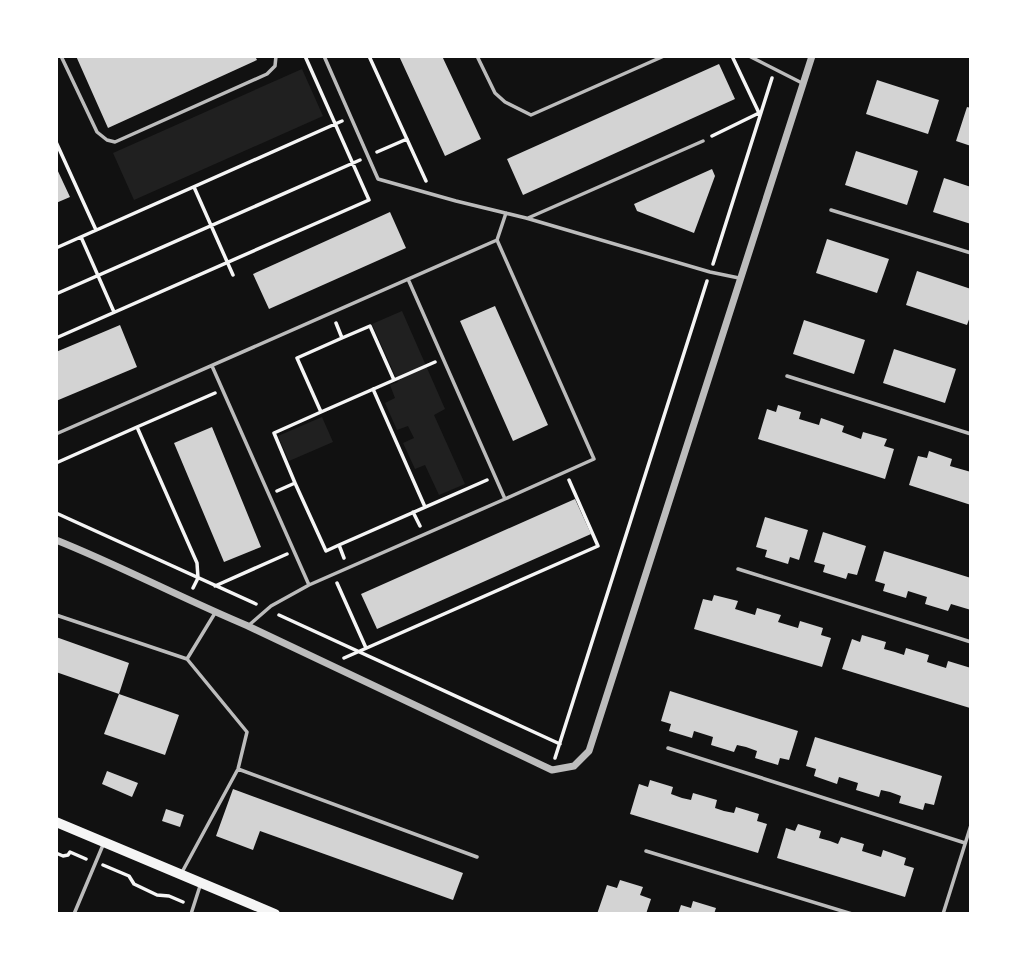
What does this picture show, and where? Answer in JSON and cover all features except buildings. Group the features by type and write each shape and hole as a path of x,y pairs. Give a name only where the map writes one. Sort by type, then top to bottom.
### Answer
{"main road":[{"path":"56,822 275,914"}],"street":[{"path":"56,540 98,556 552,770 574,766 589,751 812,56"}],"lane":[{"path":"61,56 97,132 107,140 115,142 267,74 275,66 276,56"},
{"path":"324,56 378,179 741,279"},
{"path":"477,56 495,93 505,102 531,116 664,56"},
{"path":"749,56 804,84"},
{"path":"526,218 703,141"},
{"path":"831,210 971,253"},
{"path":"248,626 266,609 309,585 594,459 498,240 506,213"},
{"path":"56,434 498,240"},
{"path":"408,279 505,499"},
{"path":"212,366 309,585"},
{"path":"787,376 971,434"},
{"path":"738,569 971,642"},
{"path":"187,659 216,612"},
{"path":"56,615 187,659 247,732 238,769 181,874"},
{"path":"668,748 965,843"},
{"path":"238,769 477,858"},
{"path":"943,914 971,825"},
{"path":"74,914 104,842"},
{"path":"646,851 852,914"},
{"path":"191,914 201,883"}],"path":[{"path":"56,338 369,200 305,56"},
{"path":"369,56 432,194"},
{"path":"732,56 760,113"},
{"path":"552,770 775,69"},
{"path":"703,141 760,113"},
{"path":"56,248 351,117"},
{"path":"56,294 407,139"},
{"path":"56,142 96,230"},
{"path":"194,187 233,275"},
{"path":"81,237 114,312"},
{"path":"332,313 342,338"},
{"path":"321,412 297,358 342,338 370,326 394,380"},
{"path":"443,359 274,433 295,483 326,551 495,476"},
{"path":"56,463 222,389"},
{"path":"373,390 425,507"},
{"path":"136,427 197,563 198,578 189,600"},
{"path":"330,664 598,546 565,472"},
{"path":"269,494 295,483"},
{"path":"56,513 560,744"},
{"path":"339,545 349,568"},
{"path":"215,586 294,551"},
{"path":"334,574 366,648"},
{"path":"56,853 63,856 70,852 96,862 129,876 134,884 145,889 193,906"}],"shaded area":[{"path":"302,69 323,116 134,200 113,153"},
{"path":"402,311 445,409 434,415 465,484 439,495 425,465 415,469 403,443 414,438 408,426 397,430 385,403 395,398 390,385 398,382 372,324"},
{"path":"322,417 333,442 289,461 278,436"}]}
